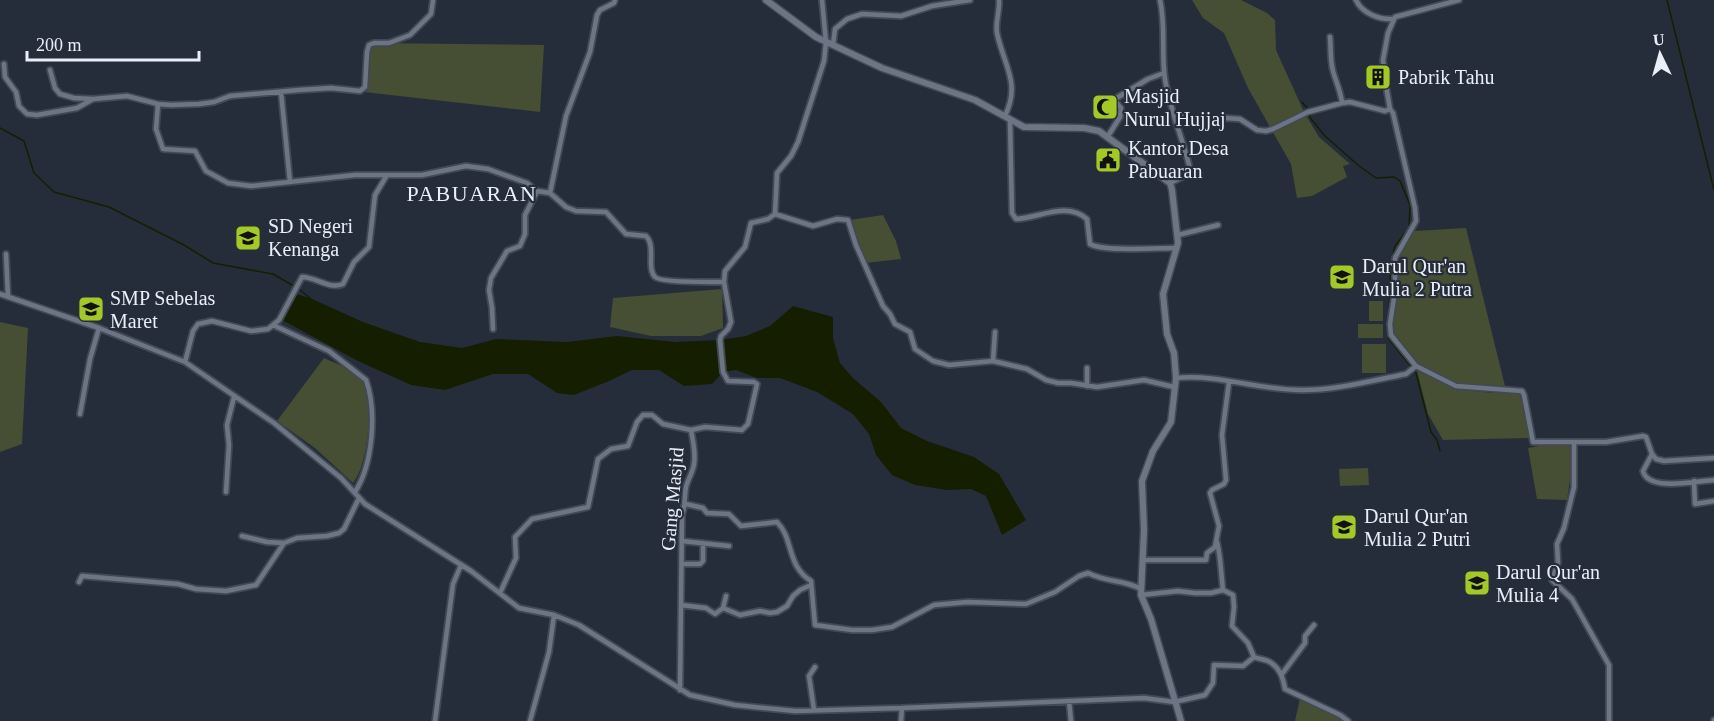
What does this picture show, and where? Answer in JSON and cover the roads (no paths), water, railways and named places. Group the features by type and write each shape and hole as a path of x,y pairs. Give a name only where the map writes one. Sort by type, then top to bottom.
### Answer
{"street":[{"path":"50,70 55,88 60,94 74,98 93,99 127,96 158,104 199,104 214,102 230,96 331,88 360,91 364,89 369,45 389,43 410,35 431,14 433,0"},
{"path":"550,194 566,116 590,52 597,15 600,10 614,3 615,0"},
{"path":"766,0 810,33 829,44 882,68 975,100 1024,127 1084,128 1099,131 1170,183 1173,190 1178,235 1177,248 1163,294 1167,334 1176,364 1176,378 1171,422 1154,451 1142,480 1141,592 1181,721"},
{"path":"822,0 829,44"},
{"path":"776,214 777,173 791,156 798,142 835,29 847,19 873,14 901,16 932,6 970,0"},
{"path":"999,0 997,34 1011,80 1012,98 1007,118 1012,213 1016,219 1070,211 1080,213 1087,219 1092,246 1177,248"},
{"path":"1160,0 1164,25 1164,73 1191,173 1170,183"},
{"path":"1356,0 1365,11 1384,20 1459,0"},
{"path":"1393,19 1383,60 1390,109 1393,113 1416,221 1395,258 1395,291 1390,324 1391,335 1414,368 1456,386 1522,391 1533,442 1619,441 1643,436 1646,437 1656,459 1664,461 1714,458"},
{"path":"1330,37 1333,69 1342,104"},
{"path":"4,64 5,77 16,92 19,106 27,114 37,115 77,108 93,99"},
{"path":"1108,136 1121,114 1120,106 1115,100 1164,73"},
{"path":"281,92 290,182"},
{"path":"1174,114 1196,121 1240,119 1259,130 1266,131 1309,112 1350,102 1385,111 1390,109"},
{"path":"158,104 156,129 164,149 195,151 206,171 228,183 251,186 355,175 422,175 466,166 488,169 527,183 537,191 550,194 566,207 576,211 606,212 626,234 646,236 650,242 652,272 657,279 665,282 681,280 724,282 725,271 745,247 751,223 768,219 776,214 813,226 837,219 848,220 856,245 883,306 895,324 910,332 915,349 933,361 949,366 993,361 1027,369 1052,382 1086,386 1096,387 1144,380 1174,387"},
{"path":"185,362 193,331 198,324 212,321 251,331 260,331 279,320 302,277 332,286 343,284 354,262 369,247 375,195 387,175"},
{"path":"492,329 489,290 491,278 507,251 519,246 525,234 525,215 537,191"},
{"path":"1178,235 1218,225"},
{"path":"6,254 8,297"},
{"name":"Gang Masjid","path":"680,690 682,515 686,504 686,485 694,465 691,430 705,427 745,428 757,388 754,382 728,381 723,372 720,340 732,322 724,282"},
{"path":"0,294 99,328 185,362 274,423 341,478 359,498 461,565 519,608 554,615 579,625 680,690 702,699 795,711 1144,698 1174,702 1205,695 1213,683 1214,664 1243,666 1254,657"},
{"path":"273,325 329,351 366,380 372,413 372,432 364,473 355,492"},
{"path":"80,414 90,359 99,328"},
{"path":"993,361 995,332"},
{"path":"1086,386 1088,368"},
{"path":"1176,378 1202,377 1263,388 1303,391 1396,376 1414,368"},
{"path":"1143,560 1206,560 1207,553 1215,547 1219,526 1210,493 1224,484 1226,480 1222,435 1229,382"},
{"path":"226,492 229,445 227,425 234,397"},
{"path":"500,593 516,558 515,537 532,519 588,507 598,459 611,448 628,446 637,422 643,415 652,415 663,424 691,430"},
{"path":"1574,442 1574,487 1564,528 1557,544 1558,563 1552,579 1576,605 1609,665 1609,721"},
{"path":"1652,454 1643,471 1648,480 1675,483 1714,480"},
{"path":"1694,482 1695,504 1714,501"},
{"path":"242,537 284,543 297,537 327,537 339,533 344,529 359,498"},
{"path":"686,504 703,508 707,513 729,514 741,526 777,522 784,529 789,549 800,574 811,581 815,625 852,630 892,627 934,605 968,602 1026,603 1055,592 1079,576 1088,573 1101,580 1131,583 1141,592 1195,593 1223,590 1233,595 1232,626 1248,643 1254,657"},
{"path":"1217,539 1223,590"},
{"path":"682,541 729,546"},
{"path":"78,582 82,576 178,584 196,589 226,591 245,589 256,585 284,543"},
{"path":"682,564 700,564 703,561 703,543"},
{"path":"435,721 453,584 461,565"},
{"path":"723,608 740,615 760,611 777,612 788,606 793,596 800,590 811,585"},
{"path":"681,605 705,608 715,614 723,608 726,596"},
{"path":"530,721 549,652 554,615"},
{"path":"1282,674 1305,643 1305,636 1314,625"},
{"path":"1254,657 1268,660 1282,674 1285,689 1348,721"},
{"path":"814,710 809,676 815,667"},
{"path":"1069,701 1071,721"},
{"path":"901,721 902,708"}],"waterway":[{"path":"1667,0 1714,190"},
{"path":"1302,102 1308,109"},
{"path":"1309,114 1325,136 1359,166 1376,178 1394,177 1400,181 1410,205 1409,228 1395,246 1391,263 1388,338 1416,373 1431,432 1437,440 1440,451"},
{"path":"0,128 24,141 34,173 54,192 109,207 184,245 213,263 273,274 292,285"},
{"path":"300,290 310,298"}],"place":[{"name":"Pabrik Tahu","path":"1378,77"},
{"name":"Masjid Nurul Hujjaj","path":"1105,107"},
{"name":"Kantor Desa Pabuaran","path":"1108,160"},
{"name":"SD Negeri Kenanga","path":"248,238"},
{"name":"Darul Qur'an Mulia 2 Putra","path":"1342,277"},
{"name":"SMP Sebelas Maret","path":"91,309"},
{"name":"Darul Qur'an Mulia 2 Putri","path":"1344,527"},
{"name":"Darul Qur'an Mulia 4","path":"1477,583"}],"district":[{"name":"PABUARAN","path":"472,193"}]}
